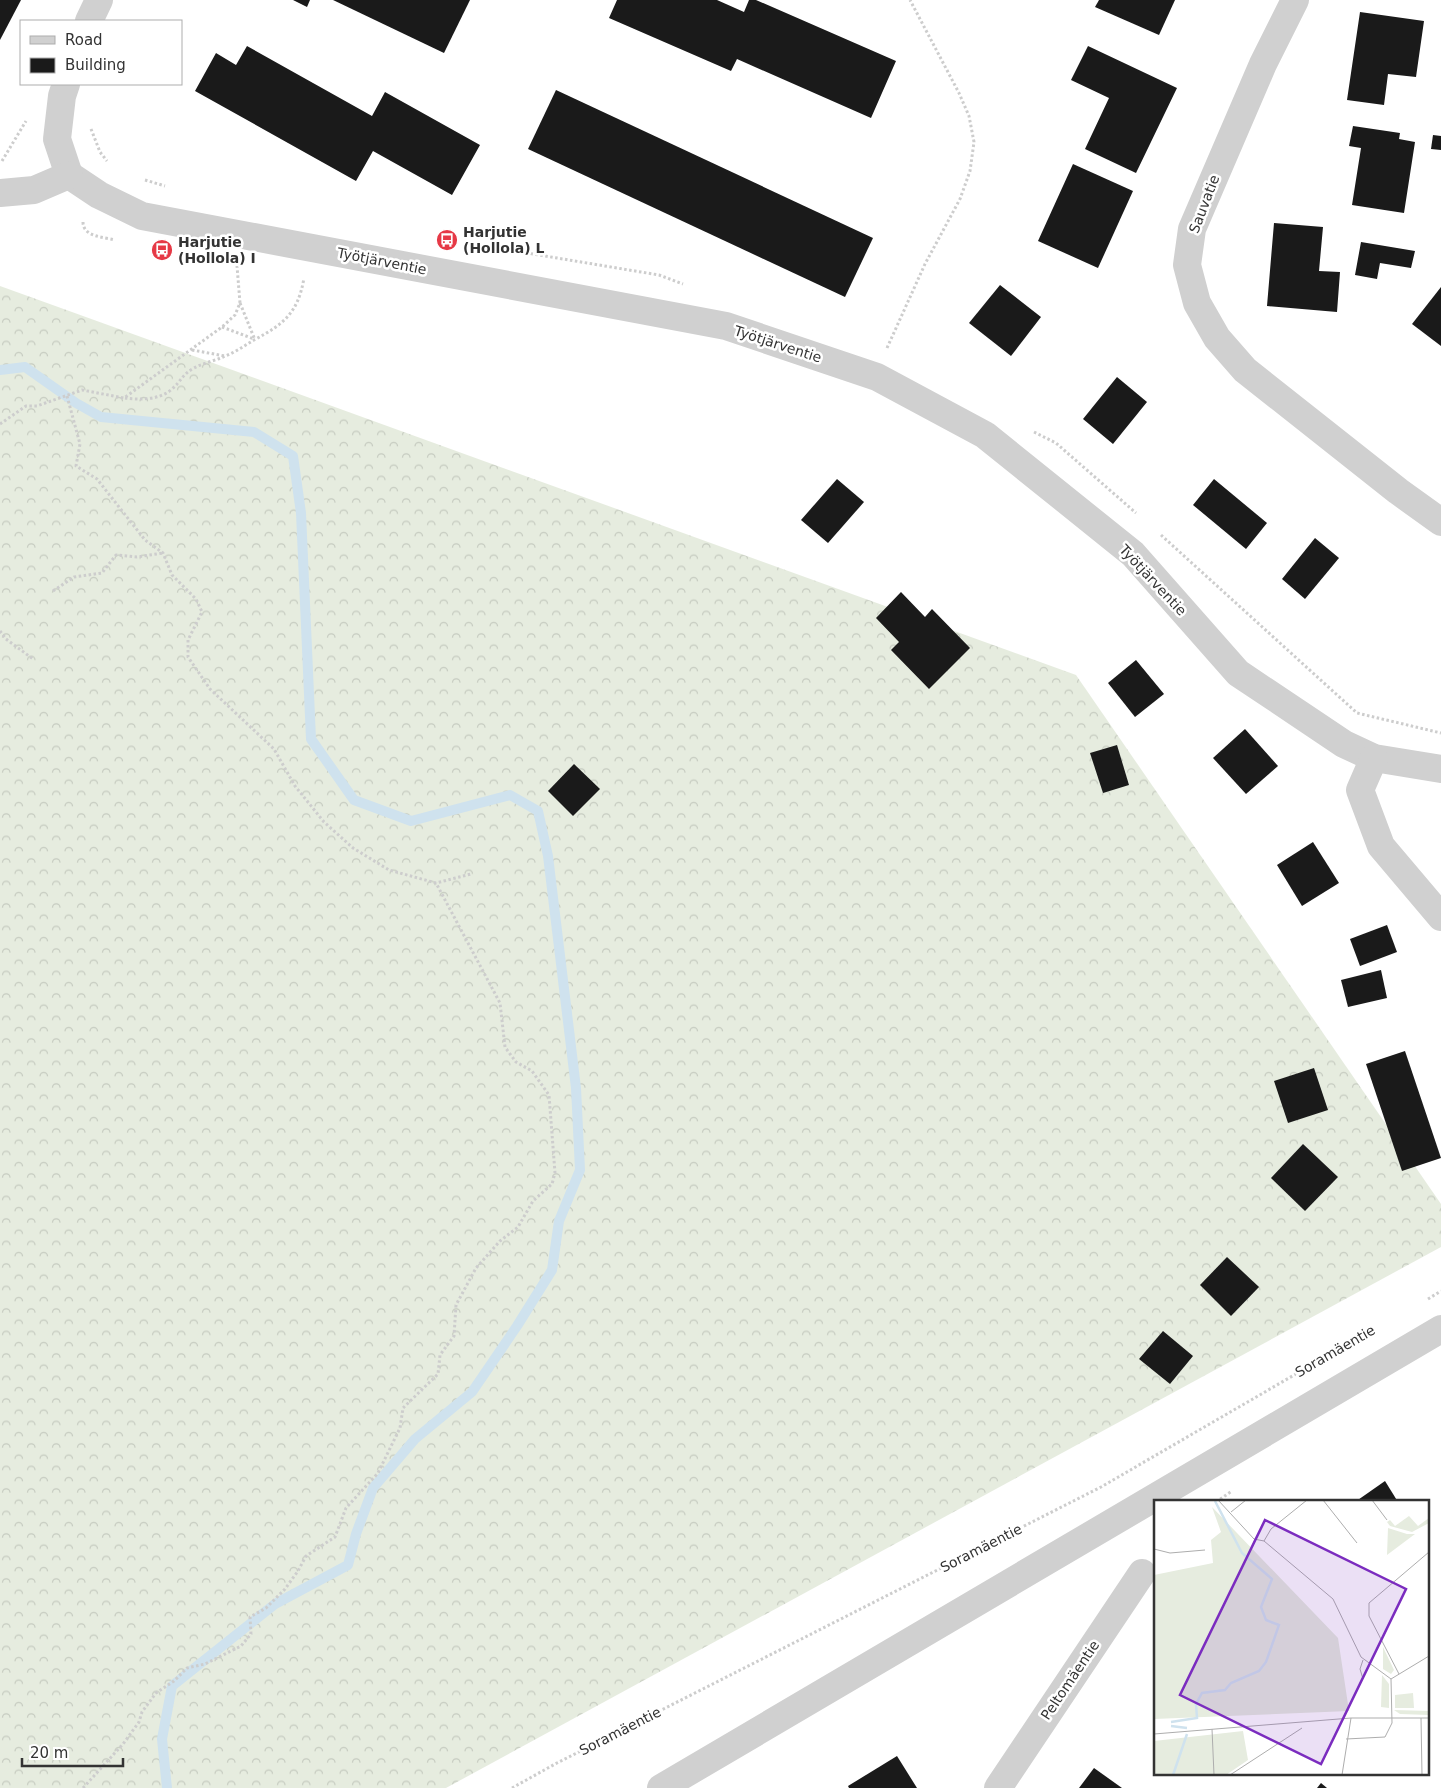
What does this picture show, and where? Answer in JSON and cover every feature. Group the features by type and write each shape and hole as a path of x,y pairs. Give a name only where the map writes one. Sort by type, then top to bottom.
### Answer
{"street":[{"path":"90,20 100,0"},
{"name":"Sauvatie","path":"1295,0 1263,64 1192,229 1187,265 1198,303 1218,338 1245,370 1398,492 1441,522"},
{"path":"0,192 34,190 69,175 57,139 62,96 66,85"},
{"name":"Työtjärventie","path":"69,175 99,195 142,216 726,326 877,377 985,435 1133,554 1238,673 1344,744 1374,758 1441,769"},
{"path":"1374,758 1360,790 1381,846 1441,917"},
{"path":"661,1788 1441,1329"},
{"name":"Peltomäentie","path":"998,1788 1142,1573"}],"path":[{"path":"877,377 883,357 925,264 960,199 970,171 974,142 969,116 959,93 910,0"},
{"path":"0,163 30,115"},
{"path":"0,424 26,406 37,406 82,390 143,400 172,389 182,376 194,368 226,356 268,333 282,323 294,310 302,293 310,248"},
{"path":"233,261 237,266 240,303 255,340"},
{"path":"124,398 222,327 235,315 240,303"},
{"path":"222,327 255,340"},
{"path":"192,350 226,356"},
{"path":"67,396 80,444 76,466 97,479 145,540 163,553 172,575 196,599 202,612 188,640 188,657 210,689 274,749 301,793 324,822 353,848 389,870 436,883 471,874"},
{"path":"53,591 74,577 102,573 116,555 137,556 163,553"},
{"path":"0,631 6,639 33,659"},
{"path":"83,1788 139,1722 142,1712 156,1693 187,1668 204,1664 241,1646 251,1634 250,1617 266,1608 298,1571 306,1556 335,1537 346,1508 378,1473 400,1428 403,1408 438,1374 440,1355 454,1336 456,1305 476,1268 500,1241 518,1227 533,1201 552,1184 555,1173 549,1094 532,1070 516,1062 505,1047 500,1003 436,883"},
{"path":"1424,1301 1441,1291"},
{"name":"Soramäentie","path":"512,1788 555,1764 1101,1487 1372,1330"}],"green space":[{"path":"0,286 1076,675 1441,1204 1441,1247 446,1788 0,1788"}],"building":[{"path":"0,0 21,0 0,40"},
{"path":"293,0 310,0 307,7"},
{"path":"333,0 470,0 444,53"},
{"path":"617,0 717,0 744,12 749,0 756,0 896,61 871,118 737,59 731,71 609,18"},
{"path":"1099,0 1175,0 1159,35 1095,7"},
{"path":"1360,12 1424,21 1416,77 1388,74 1384,105 1347,100"},
{"path":"247,46 372,116 385,92 480,145 452,195 373,151 356,181 195,91 216,53 236,65"},
{"path":"1088,46 1177,88 1136,173 1085,149 1109,98 1071,80"},
{"path":"556,90 873,238 845,297 528,149"},
{"path":"1353,126 1400,133 1399,139 1415,142 1404,213 1352,205 1361,148 1349,146"},
{"path":"1433,135 1441,136 1441,150 1431,149"},
{"path":"1073,164 1133,191 1098,268 1038,241"},
{"path":"1274,223 1323,227 1319,271 1340,272 1337,312 1267,306"},
{"path":"1361,242 1415,251 1411,268 1380,263 1377,279 1355,275"},
{"path":"1000,285 1041,317 1011,356 969,323"},
{"path":"1441,287 1441,346 1412,324"},
{"path":"1117,377 1147,402 1113,444 1083,419"},
{"path":"837,479 864,502 828,543 801,520"},
{"path":"1214,479 1267,523 1246,549 1193,505"},
{"path":"1315,538 1339,558 1305,599 1282,579"},
{"path":"901,592 925,617 932,609 970,648 929,689 891,650 899,642 876,618"},
{"path":"1136,660 1164,694 1135,717 1108,683"},
{"path":"1245,729 1278,766 1246,794 1213,758"},
{"path":"1117,745 1129,785 1103,793 1090,753"},
{"path":"574,764 600,789 573,816 548,791"},
{"path":"1313,842 1339,883 1302,906 1277,865"},
{"path":"1387,925 1397,952 1360,966 1350,939"},
{"path":"1381,970 1387,998 1348,1007 1341,980"},
{"path":"1405,1051 1441,1158 1402,1171 1366,1064"},
{"path":"1314,1068 1328,1110 1288,1123 1274,1081"},
{"path":"1303,1144 1338,1177 1305,1211 1271,1178"},
{"path":"1227,1257 1259,1287 1231,1316 1200,1285"},
{"path":"1163,1331 1193,1356 1170,1384 1139,1359"},
{"path":"1385,1481 1397,1500 1358,1500"},
{"path":"897,1756 917,1788 849,1788 848,1786"},
{"path":"1094,1768 1122,1788 1079,1788"},
{"path":"1321,1783 1327,1788 1317,1788"}],"waterway":[{"path":"0,370 25,367 76,403 101,417 254,432 293,456 301,513 311,739 354,800 411,821 510,795 538,811 548,856 576,1088 580,1170 559,1221 552,1270 472,1392 415,1439 373,1488 356,1534 348,1565 275,1604 172,1686 162,1739 167,1788"}],"place":[{"name":"Harjutie (Hollola) L","path":"447,240"},
{"name":"Harjutie (Hollola) I","path":"162,250"}]}
